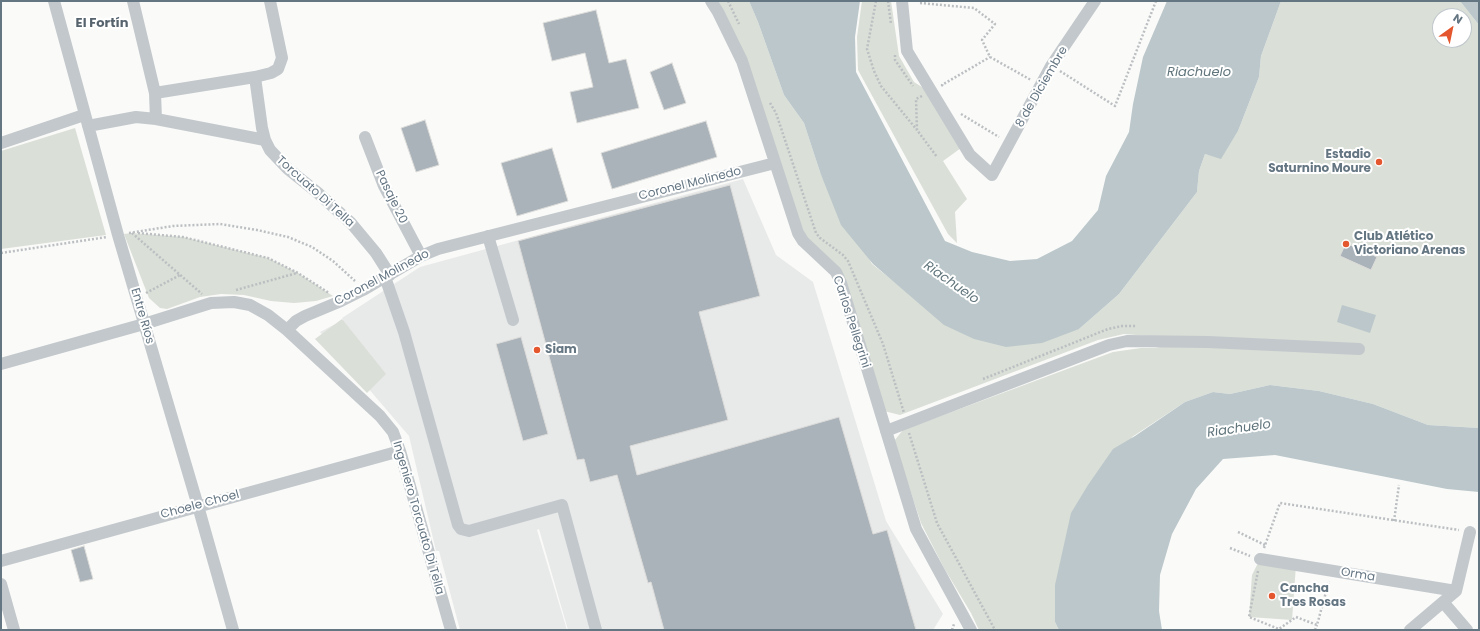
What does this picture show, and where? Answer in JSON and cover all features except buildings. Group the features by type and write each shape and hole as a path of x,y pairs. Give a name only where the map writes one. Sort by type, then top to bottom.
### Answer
{"street":[{"name":"Entre Ríos","path":"54,1 118,235 233,630"},
{"path":"134,1 156,93 156,119"},
{"path":"156,93 255,77 271,73 278,69 282,58 282,50 270,1"},
{"name":"Carlos Pellegrini","path":"711,1 742,61 798,233 803,241 836,272 841,283 916,529 971,630"},
{"path":"902,1 908,51 936,88"},
{"name":"8 de Diciembre","path":"936,88 970,155 992,175 1051,66 1095,1"},
{"name":"Torcuato Di Tella","path":"255,77 262,128 265,140 270,150 278,160 323,196 351,223 376,254 387,276 458,525 461,529 469,531 562,505 596,630"},
{"path":"1,143 86,120 136,117 156,119 265,140"},
{"name":"Pasaje 20","path":"365,137 384,186 421,256"},
{"name":"Coronel Molinedo","path":"287,330 296,321 305,316 363,290 421,256 438,249 775,163"},
{"path":"488,236 513,320"},
{"path":"1,364 144,324 211,303 234,302 250,305 268,315 287,330"},
{"name":"Ingeniero Torcuato Di Tella","path":"287,330 388,424 400,451 451,630"},
{"path":"886,431 1109,345 1127,341 1208,342 1359,349"},
{"name":"Choele Choel","path":"1,560 400,451"},
{"path":"1410,630 1456,591 1470,532"},
{"name":"Orma","path":"1260,559 1456,591"},
{"path":"1,584 14,630"},
{"path":"1443,602 1467,630"}],"path":[{"path":"876,1 867,49 874,71 881,86 937,157"},
{"path":"1051,66 1115,106 1156,1"},
{"path":"920,3 974,8 995,24 982,40 990,57 1040,85"},
{"path":"917,130 916,99 990,57"},
{"path":"936,88 946,91"},
{"path":"958,109 962,115 1010,143"},
{"path":"1,253 173,226 220,224 288,237 312,248 333,261 349,274 363,290"},
{"path":"131,233 183,236 268,258 298,273 341,301"},
{"path":"131,233 211,303"},
{"path":"230,292 298,273"},
{"path":"136,298 180,275"},
{"path":"976,382 1108,329 1122,326 1136,326"},
{"path":"903,411 910,408"},
{"path":"1394,521 1399,485"},
{"path":"1317,625 1296,617 1279,629 1249,617 1260,559 1280,503 1470,532"},
{"path":"1238,532 1265,545"},
{"path":"1230,548 1260,559"},
{"path":"1315,630 1332,571"}],"shaded area":[{"path":"716,1 749,1 784,95 804,123 820,172 872,264 908,293 1079,329 1119,294 1197,192 1199,171 1205,154 1221,158 1238,131 1259,77 1261,56 1281,1 1460,1 1466,8 1432,8 1432,48 1472,48 1472,16 1479,25 1479,428 1428,425 1373,404 1319,391 1270,385 1230,394 1213,392 1185,402 1132,437 1055,622 1059,630 979,630 971,613 944,568 921,523 894,441 903,430 1113,352 1170,345 1174,338 1124,334 1098,340 900,415 884,411 850,296 806,238"},
{"path":"862,1 891,1 899,56 914,82 925,89 961,148 943,161 967,199 955,212 957,243 948,234 858,70 857,37"},
{"path":"75,128 106,235 1,249 1,151"},
{"path":"743,179 776,255 813,282 886,521 943,614 933,630 568,630 539,529 537,530 567,630 460,630 439,551 436,551 409,436 320,332 343,320 342,318 420,267"},
{"path":"131,233 183,237 268,258 298,273 333,296 316,301 294,303 271,301 244,295 221,294 200,297 167,309 160,308 149,298 124,234"},
{"path":"342,319 386,374 367,393 315,339"},
{"name":"Cancha Tres Rosas","path":"1260,559 1296,565 1292,620 1249,617 1252,575"}],"water":[{"name":"Riachuelo","path":"749,1 860,1 855,37 856,72 945,241 972,252 1010,261 1037,259 1072,241 1098,210 1106,176 1129,132 1133,104 1143,57 1167,1 1281,1 1261,56 1259,77 1238,131 1221,159 1205,154 1199,171 1197,192 1119,294 1079,329 1042,343 1006,347 974,339 944,325 873,264 841,225 820,172 804,123 784,95"},
{"path":"1460,1 1479,1 1479,25 1472,16 1472,8 1466,8"},
{"path":"1342,305 1376,315 1370,333 1337,322"},
{"name":"Riachuelo","path":"1270,385 1319,391 1373,404 1428,425 1479,428 1479,492 1447,489 1275,455 1223,459 1196,489 1172,534 1160,575 1159,611 1162,630 1059,630 1055,622 1055,585 1071,513 1113,449 1185,402 1213,392 1230,394"}],"place":[{"name":"Estadio Saturnino Moure","path":"1379,162"},
{"name":"Club Atlético Victoriano Arenas","path":"1346,244"},
{"name":"Siam","path":"537,350"},
{"name":"Cancha Tres Rosas","path":"1272,596"}],"district":[{"name":"El Fortín","path":"102,24"}]}
